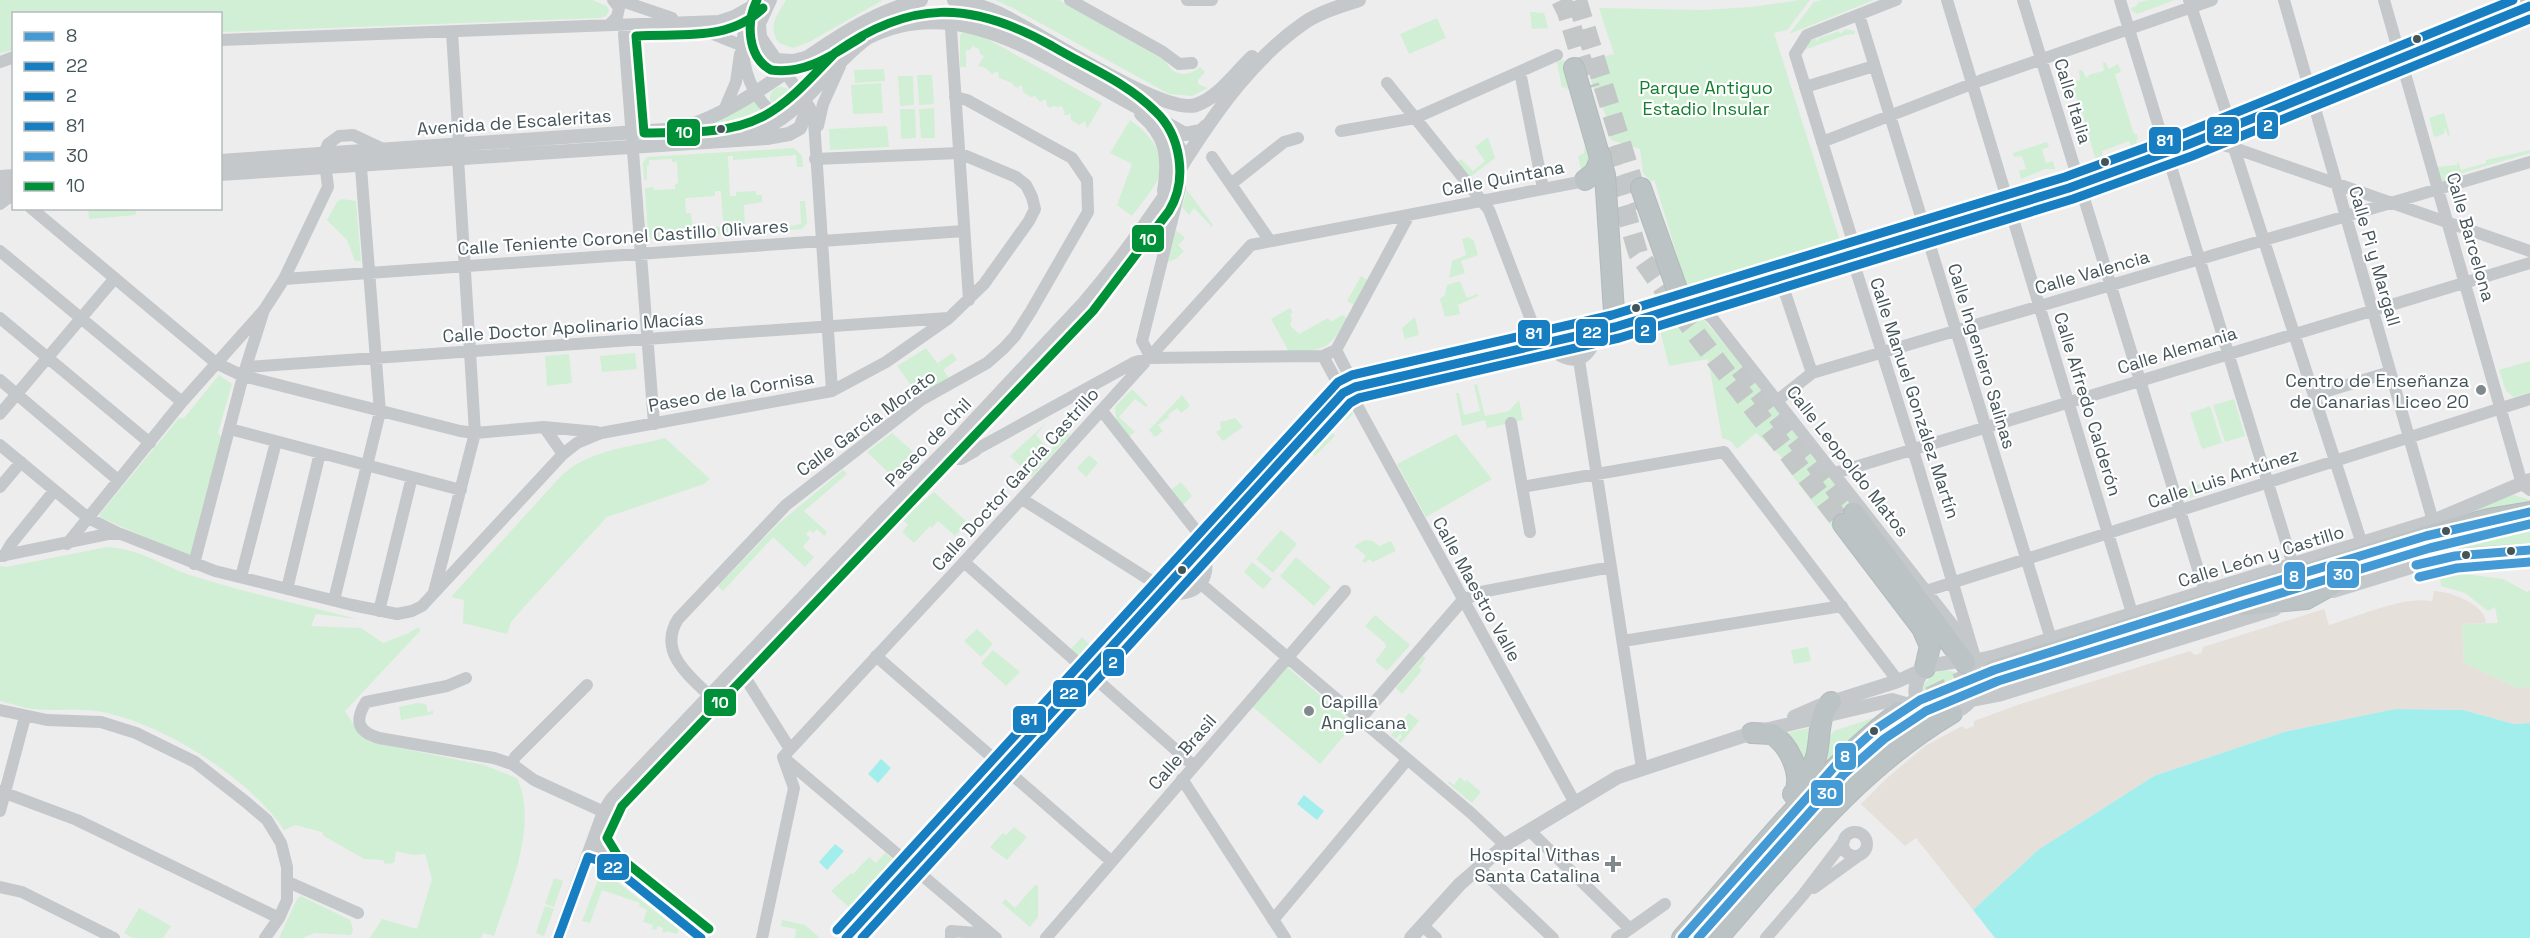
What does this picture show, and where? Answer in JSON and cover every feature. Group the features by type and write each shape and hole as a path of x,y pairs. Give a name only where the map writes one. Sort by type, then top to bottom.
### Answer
{"highway":[{"path":"1574,68 1601,157 1607,195 1606,329"},
{"path":"1585,180 1595,172 1601,157"},
{"path":"1641,189 1688,304"},
{"path":"2240,593 2263,580 2289,570 2488,519 2530,512"},
{"path":"1925,668 1929,657 1928,637 1848,518 1983,665 2240,593 2355,572 2481,534 2530,525"},
{"path":"2240,593 2289,570"},
{"path":"2240,593 2306,599 2355,572"},
{"path":"1669,938 1809,773 1816,757 1827,710"},
{"path":"1718,938 1833,807 1873,769 1919,734 1952,713"},
{"path":"1682,938 1825,776 1868,736 1904,720 1832,788 1704,938"},
{"path":"1752,733 1772,734 1786,749 1798,778 1796,790"}],"street":[{"path":"610,24 617,16 619,8 613,0"},
{"path":"619,0 742,44 775,59 793,60 805,57"},
{"path":"771,0 760,24 761,37 812,111 814,121 820,241 832,391"},
{"name":"Avenida de Escaleritas","path":"633,139 698,124 756,91 805,57 870,18 901,5 921,0"},
{"path":"954,0 973,3 998,13 1161,100 1183,107 1194,106 1206,101 1268,41 1305,22"},
{"path":"1070,0 1163,52 1179,64 1192,63"},
{"path":"1187,0 1212,0"},
{"name":"Paseo de Chil","path":"558,938 604,812 624,786 883,513 939,458 1091,295 1163,199 1209,123 1238,85 1269,51 1305,22 1359,0"},
{"path":"1858,15 1896,0"},
{"name":"Calle Alfredo Calderón","path":"1947,0 2132,613"},
{"name":"Calle Italia","path":"2023,0 2205,592"},
{"path":"2120,0 2267,483 2289,570"},
{"path":"1822,142 1972,84 2129,31 2190,4 2212,0"},
{"name":"Calle Pi y Margall","path":"2284,0 2433,521"},
{"name":"Calle Barcelona","path":"2384,0 2502,408 2527,484"},
{"path":"222,40 719,21 734,16 753,4"},
{"path":"724,110 736,82 744,24 753,4"},
{"path":"846,938 1162,590 1349,390 1606,329 2010,207 2080,184 2231,127 2190,4"},
{"path":"950,14 969,300"},
{"name":"Avenida de Escaleritas","path":"734,140 757,132 782,119 867,38 890,25 915,17 950,14 993,26 1112,94"},
{"name":"Calle Manuel González Martín","path":"1858,15 1807,35 1795,54 1853,242 1854,264 1880,353 1954,583 1983,665"},
{"name":"Calle Ingeniero Salinas","path":"1858,15 2051,639"},
{"path":"629,25 624,34 654,424"},
{"path":"433,597 475,433 468,352 452,32"},
{"path":"742,44 744,61 756,91 773,114 782,119"},
{"path":"1341,131 1415,118 1557,55"},
{"path":"1078,57 1179,121 1190,135 1192,146 1188,156"},
{"path":"815,155 823,104 842,61"},
{"path":"1805,87 1874,66"},
{"path":"1520,72 1543,188"},
{"path":"1387,83 1489,210 1545,345 1567,360 1579,360 1587,356 1606,329"},
{"path":"1112,94 1185,134 1190,135 1201,131 1209,123"},
{"path":"1112,94 1143,115 1161,138 1167,158 1163,199"},
{"name":"Calle García Morato","path":"709,695 681,668 673,654 671,635 678,619 786,505 921,400 987,363 1004,348 1015,336 1031,311 1088,212 1086,180 1072,158 967,100 955,97"},
{"name":"Avenida de Escaleritas","path":"222,161 325,160 362,163 385,156 633,139 734,140 783,135 800,128 805,115 804,100"},
{"path":"1130,102 1155,119 1172,136 1182,154 1179,170 1180,188 1142,341 1151,358"},
{"path":"67,544 182,402 264,310 284,279 327,187 325,160 334,139 344,135 357,136 385,156"},
{"path":"334,600 380,412 362,163 357,136"},
{"path":"1231,184 1284,142 1298,138"},
{"path":"2187,145 2215,143 2234,148 2530,251"},
{"path":"2234,148 2362,544"},
{"name":"Paseo de la Cornisa","path":"0,446 88,518 195,564 379,611 397,614 412,611 433,597 563,454 577,442 601,433 832,391 918,341 950,318 984,284 1035,209 1026,185 1016,177 959,153 815,155"},
{"path":"1212,157 1270,241"},
{"name":"Avenida de Escaleritas","path":"222,174 309,169 325,160"},
{"name":"Calle Valencia","path":"1778,400 1812,373 2530,162"},
{"path":"309,169 320,173 327,187"},
{"name":"Calle Quintana","path":"1270,241 1585,180 1596,181 1601,187 1606,329"},
{"path":"2417,212 2418,202 2424,193"},
{"path":"33,210 216,363 380,412 460,431 475,433 544,428 601,433"},
{"path":"939,458 962,458 1135,362 1151,358 1323,357 1336,350 1409,215"},
{"name":"Calle Teniente Coronel Castillo Olivares","path":"284,279 964,231"},
{"name":"Calle Doctor García Castrillo","path":"786,753 1022,499 1251,245 1270,241"},
{"path":"0,251 182,402"},
{"name":"Calle Alemania","path":"1835,472 2530,263"},
{"path":"1688,304 1713,312 1782,284 1791,272"},
{"path":"0,414 115,278"},
{"path":"1782,284 1812,373"},
{"path":"195,564 245,371 264,310"},
{"name":"Calle Leopoldo Matos","path":"1713,312 1778,400 1983,665"},
{"path":"0,318 150,443"},
{"name":"Calle Doctor Apolinario Macías","path":"245,371 468,352 950,318"},
{"path":"903,321 914,330 918,341"},
{"path":"1336,350 1349,390"},
{"path":"1323,357 1349,390"},
{"path":"1579,360 1642,768"},
{"path":"2314,395 2390,372"},
{"path":"0,380 118,480"},
{"name":"Calle Maestro Valle","path":"1349,390 1462,601 1575,803"},
{"name":"Calle Luis Antúnez","path":"1926,591 2530,399"},
{"path":"1022,499 1162,590 1183,595 1193,591 1201,584 1207,572 1204,545 1102,411"},
{"path":"1511,423 1530,532"},
{"path":"544,428 563,454"},
{"path":"230,429 460,489"},
{"path":"241,577 276,442"},
{"path":"954,442 964,451 975,450"},
{"path":"1522,487 1724,452 1901,680"},
{"path":"287,589 320,453"},
{"path":"0,487 21,462"},
{"path":"379,611 412,477"},
{"name":"Calle León y Castillo","path":"2289,570 2433,521 2527,484"},
{"path":"2,556 54,491"},
{"path":"2,556 108,534 121,534"},
{"path":"449,537 455,554 469,556"},
{"path":"1411,938 1478,867 1505,845 1618,777 1642,768 1752,733 1768,725 1827,710 1892,699 1937,714 1952,713 1972,700 1998,695 2437,559 2530,550"},
{"path":"964,562 1194,766"},
{"path":"1360,719 1462,601 1481,592 1611,567"},
{"path":"1201,584 1471,813 1505,845"},
{"name":"Calle Brasil","path":"1051,937 1111,861 1345,591"},
{"name":"Calle León y Castillo","path":"1983,665 2051,639 2205,592 2240,593"},
{"path":"1623,640 1842,606"},
{"path":"876,656 1111,861"},
{"path":"1827,710 1925,668 1950,662 1983,665 1972,700"},
{"path":"736,668 746,679 786,753 794,788 762,938"},
{"path":"1923,709 1915,698 1914,688 1925,668"},
{"path":"466,678 447,686 366,702 359,712 361,727 365,734 379,738 494,758 512,764 534,780 604,812"},
{"path":"512,764 515,757 587,685"},
{"path":"0,710 25,717 101,722 136,733 195,762 231,788 267,820 280,843 287,867 287,900 279,918 265,938"},
{"path":"0,811 2,792 25,717"},
{"path":"786,753 993,936"},
{"path":"1273,920 1407,760"},
{"path":"1182,779 1285,938"},
{"path":"2,792 77,820 279,918"},
{"path":"1529,830 1630,929"},
{"path":"1766,938 1803,895 1847,835 1854,831 1864,835 1867,845 1861,854 1803,895"},
{"path":"595,836 597,847 609,864 702,938"},
{"path":"1844,841 1846,852 1853,856 1861,854"},
{"path":"588,857 609,864"},
{"path":"1478,867 1553,938"},
{"path":"288,882 358,913"},
{"path":"0,887 22,892 114,938"},
{"path":"1617,938 1665,904"},
{"path":"1422,925 1436,938"},
{"path":"951,938 951,931 993,936"}],"green space":[{"path":"0,0 592,0 607,6 609,11 606,16 599,18 222,32 222,12 12,12 12,50 0,53"},
{"path":"786,0 883,0 809,42 793,48 779,43 774,32 775,21"},
{"path":"995,0 1059,0 1166,61 1176,73 1191,73 1200,67 1205,72 1198,80 1198,84 1208,88 1192,96 1169,94"},
{"name":"Parque Antiguo Estadio Insular","path":"1810,0 1787,30 1774,33 1841,244 1688,292 1654,179 1652,182 1643,173 1640,149 1611,140 1609,123 1591,81 1597,75 1602,57 1614,54 1599,8 1703,10 1751,7"},
{"path":"1874,0 1789,34 1814,2"},
{"path":"2148,0 2175,0 2137,14 2132,11 2131,8 2138,5 2137,3"},
{"path":"1530,12 1544,13 1548,28 1532,29"},
{"path":"1437,18 1446,38 1409,54 1400,34"},
{"path":"1845,29 1855,31 1855,34 1804,50 1810,40 1816,39 1817,42 1819,38 1839,31 1840,34"},
{"path":"963,32 982,36 1102,103 1087,129 1085,121 1079,125 1071,120 1070,113 1063,115 1065,112 1061,105 1051,108 1047,106 1046,99 1040,102 1035,96 1031,97 1023,92 1022,85 1016,88 1012,83 999,78 998,71 992,74 986,68 978,66 984,56 980,54 979,49 974,47 974,44 970,50 966,50 966,67 960,67 960,35"},
{"path":"838,49 841,54 813,84 802,69"},
{"path":"1564,60 1593,151 1592,163 1582,174 1578,156 1584,153 1585,144 1570,91 1565,87 1562,88 1557,62"},
{"path":"2105,62 2109,69 2118,64 2121,72 2115,74 2134,134 2137,134 2138,139 2137,143 2131,147 2129,141 2102,151 2103,157 2096,160 2090,140 2083,142 2082,139 2090,137 2083,121 2083,114 2074,114 2073,111 2080,107 2074,88 2066,89 2066,83 2080,80 2079,71 2082,70 2086,78 2091,74 2104,71 2103,63"},
{"path":"884,69 885,81 855,83 854,70"},
{"path":"917,75 932,75 934,104 919,105"},
{"path":"898,76 913,76 914,105 900,106"},
{"path":"881,83 883,113 853,114 851,85"},
{"path":"781,87 789,90 792,98 789,106 781,109 773,106 770,98 773,90"},
{"path":"753,99 769,121 748,129 708,136 704,134 703,128"},
{"path":"934,108 935,138 921,138 919,109"},
{"path":"900,109 915,109 916,138 901,139"},
{"path":"2444,113 2450,135 2448,136 2445,127 2444,134 2434,137 2429,118"},
{"path":"1130,120 1143,130 1154,144 1161,167 1154,186 1132,216 1117,205 1132,164 1110,153"},
{"path":"887,126 889,147 830,150 829,129"},
{"path":"1488,137 1495,158 1470,177 1457,162 1461,159 1473,171 1485,161 1475,147"},
{"path":"2047,142 2049,147 2042,149 2046,163 2053,161 2055,169 2045,169 2021,179 2019,171 2026,169 2022,156 2014,157 2013,153"},
{"path":"794,148 802,156 803,167 797,167 796,155 733,160 733,156 728,156 730,196 736,196 736,192 756,191 756,195 762,195 762,202 744,205 745,228 768,229 768,226 774,226 773,230 653,240 648,235 645,188 675,189 675,184 678,183 677,162 672,162 672,159 649,160 647,180 644,180 643,163 647,157","holes":["715,191 721,191 723,221 728,221 728,226 698,228 698,233 693,234 691,213 686,213 685,198 715,196"]},
{"path":"2530,150 2530,153 2462,173 2463,179 2445,183 2441,180 2437,167 2457,165 2458,161 2461,170 2486,163 2486,160"},
{"path":"1187,190 1213,225 1212,227 1194,208 1189,215 1182,207"},
{"path":"342,199 356,201 361,261 355,261 347,240 327,220 337,202"},
{"path":"800,201 805,201 807,223 802,229 781,231 779,228 801,224"},
{"path":"88,210 136,210 136,215 89,219"},
{"path":"1176,230 1185,238 1178,245 1184,251 1176,259 1168,262"},
{"path":"1468,237 1474,241 1478,255 1461,261 1465,273 1449,278 1452,261 1466,255 1462,239"},
{"path":"1361,276 1368,280 1352,309 1353,304 1347,301"},
{"path":"1460,281 1467,298 1477,294 1478,296 1458,305 1460,314 1445,317 1440,299 1445,295 1447,285"},
{"path":"1290,308 1293,313 1290,314 1292,319 1290,325 1299,334 1328,318 1331,322 1342,315 1347,318 1336,336 1325,346 1310,351 1289,352 1271,319"},
{"path":"1415,317 1419,335 1405,339 1402,328"},
{"path":"1697,317 1703,319 1774,401 1859,512 1835,531 1784,465 1787,462 1756,433 1737,449 1731,441 1722,438 1708,359 1669,366 1659,326"},
{"path":"926,348 940,367 938,363 952,353 957,360 943,370 949,378 919,396 897,366"},
{"path":"635,353 637,369 602,372 600,356"},
{"path":"569,354 572,383 547,386 545,356"},
{"path":"2530,361 2530,392 2514,397 2506,391 2499,370"},
{"path":"219,375 232,384 218,433 222,438 190,557 100,517 100,514 179,418 184,418"},
{"path":"1477,384 1485,416 1509,411 1519,400 1523,420 1487,428 1485,420 1462,426 1456,393 1459,393 1464,415 1480,411 1474,385"},
{"path":"1132,389 1148,405 1146,407 1135,399 1119,417 1135,432 1129,437 1116,420 1115,407"},
{"path":"1182,395 1190,406 1181,413 1177,408 1168,415 1169,417 1158,425 1163,431 1155,437 1149,430"},
{"path":"2234,399 2245,436 2225,442 2213,405"},
{"path":"2210,406 2222,443 2202,449 2190,413"},
{"path":"1344,408 1349,408 1353,414 1348,419 1335,422 1336,427 1331,431 1335,436 1315,456 1307,449"},
{"path":"1235,418 1243,427 1223,441 1216,432 1221,429 1220,422"},
{"path":"1048,421 1036,435 1048,449 1052,449 1056,442 1054,440 1064,430 1070,435 1032,477 1010,456"},
{"path":"892,433 919,457 897,481 867,452"},
{"path":"1456,434 1492,479 1426,517 1397,464"},
{"path":"665,438 710,479 704,484 607,517 511,622 507,634 463,623 464,600 451,597 562,475 573,466 598,455"},
{"path":"1089,455 1098,463 1086,477 1077,468"},
{"path":"843,470 847,474 804,511 827,532 824,536 817,529 813,533 810,530 806,534 810,538 803,547 814,557 805,567 773,537 723,591 718,586 778,524"},
{"path":"2209,481 2212,491 2190,498 2187,488"},
{"path":"1181,482 1192,496 1183,505 1171,490"},
{"path":"934,492 967,522 955,536 938,521 914,543 902,532 908,525 902,519"},
{"path":"2514,495 2530,500 2530,507 2384,540 2465,515"},
{"path":"1281,530 1297,544 1273,573 1256,559"},
{"path":"2530,531 2530,544 2394,565 2453,547"},
{"path":"1365,540 1373,541 1379,546 1391,541 1396,551 1373,562 1369,559 1365,563 1362,561 1366,556 1354,546"},
{"path":"107,547 141,554 182,572 213,582 357,619 316,614 311,626 361,628 383,643 418,627 421,630 345,711 361,736 370,742 484,765 517,778 523,796 525,816 523,837 514,878 494,936 483,933 481,938 370,938 382,919 417,929 432,879 425,854 413,855 396,851 394,863 385,864 383,860 364,859 324,836 322,832 295,825 284,830 269,810 226,772 173,738 120,716 95,711 26,708 0,701 0,566 6,567"},
{"path":"1296,557 1331,587 1314,606 1280,576"},
{"path":"1252,562 1272,579 1263,589 1244,572"},
{"path":"2450,572 2503,579 2527,592 2530,590 2530,687 2517,688 2464,663 2462,624 2498,623 2495,607 2488,611 2465,593 2441,586 2440,576"},
{"path":"1375,615 1410,645 1387,671 1375,661 1386,647 1385,643 1365,626"},
{"path":"977,629 993,644 981,657 964,641"},
{"path":"1103,635 1107,638 1091,655 1079,657 1071,649 1082,637 1092,647"},
{"path":"1808,647 1811,661 1794,664 1791,650"},
{"path":"993,650 1020,672 1006,686 981,663"},
{"path":"1423,656 1426,658 1419,667 1422,670 1402,694 1396,688"},
{"path":"1287,667 1354,724 1320,764 1253,707"},
{"path":"1944,670 1956,673 1963,678 1964,691 1950,702 1929,703 1923,697 1922,687 1933,674"},
{"path":"417,703 426,704 428,713 433,710 433,714 401,720 399,707"},
{"path":"1891,712 1821,770 1828,739 1834,731"},
{"path":"1409,713 1419,721 1401,743 1398,741 1402,736 1400,734 1396,739 1391,735"},
{"path":"1815,727 1804,771 1787,735 1790,732"},
{"path":"1460,777 1481,792 1472,803 1448,783 1449,781 1454,785"},
{"path":"1014,827 1027,837 1007,860 990,847 1003,833 1006,835"},
{"path":"885,853 894,860 893,871 861,906 858,902 851,909 831,891 851,873 853,874 869,857 876,863"},
{"path":"607,874 679,930 677,934 662,932 663,928 658,926 656,930 652,929 653,925 643,922 647,910 639,906 640,903 602,890 590,923 582,921 599,877"},
{"path":"554,878 563,881 554,907 545,904"},
{"path":"1036,884 1038,886 1038,917 1030,927 1002,903 1005,899 1015,908"},
{"path":"301,896 350,920 353,929 351,935 315,933 302,938 279,938 297,899"},
{"path":"545,906 554,909 544,936 536,933"},
{"path":"139,908 171,926 163,938 133,938 124,933"},
{"path":"782,920 805,925 820,938 795,938 796,929 781,926"}],"sand":[{"path":"2434,591 2457,596 2480,610 2486,623 2462,624 2464,663 2517,688 2530,687 2530,723 2514,724 2463,710 2395,709 2284,732 2154,776 2038,850 1973,910 1916,838 1905,846 1861,804 1887,778 1925,746 1962,726 1966,729 1974,726 1974,721 2020,704 2190,651 2195,655 2201,653 2203,647 2324,609 2329,625 2394,604 2407,601 2432,601"}],"water":[{"path":"2395,709 2463,710 2514,724 2530,723 2530,938 1995,938 1973,910 2038,850 2154,776 2284,732"},
{"path":"881,759 891,768 878,783 868,774"},
{"path":"1304,795 1324,811 1317,820 1297,804"},
{"path":"835,844 844,851 827,870 819,862"}],"tunnel":[{"path":"1561,0 1567,12 1590,88"},
{"path":"1577,0 1641,208"},
{"path":"1607,148 1638,253 1689,325 1843,524"},
{"path":"1740,369 1854,513"},
{"path":"1903,710 1962,681 1994,670"},
{"path":"1909,727 1947,702"}],"transit line":[{"name":"10","path":"757,0 751,18 751,38 757,57 771,70 784,71 808,66 862,37"},
{"name":"81","path":"837,930 1338,382 1352,375 1612,315 2065,177 2183,134 2513,0"},
{"name":"22","path":"846,938 1343,393 1355,387 1615,327 2069,188 2187,145 2530,6"},
{"name":"10","path":"709,929 618,856 607,838 622,806 1093,311 1169,211 1175,199 1180,172 1179,158 1171,132 1155,111 1132,92 1022,31 994,20 967,14 941,12 915,15 889,23 862,36 835,53 784,103 750,122 736,127 706,131 644,133 636,36 704,34 720,31 750,19 763,8"},
{"name":"2","path":"862,938 1350,403 1359,398 1619,338 2073,199 2192,156 2530,19"},
{"name":"8","path":"1682,938 1836,765 1876,729 1920,700 1994,670 2241,592 2426,536 2530,512"},
{"name":"30","path":"1698,938 1844,774 1884,739 1926,711 1998,681 2245,604 2430,548 2530,524"},
{"name":"8","path":"2416,565 2455,556 2530,550"},
{"name":"30","path":"2419,577 2457,568 2530,562"},
{"name":"22","path":"558,938 588,857 609,864 701,938"}],"place":[{"name":"Centro de Enseñanza de Canarias Liceo 20","path":"2481,390"},
{"name":"Capilla Anglicana","path":"1309,711"},
{"name":"Hospital Vithas Santa Catalina","path":"1613,864"}]}
